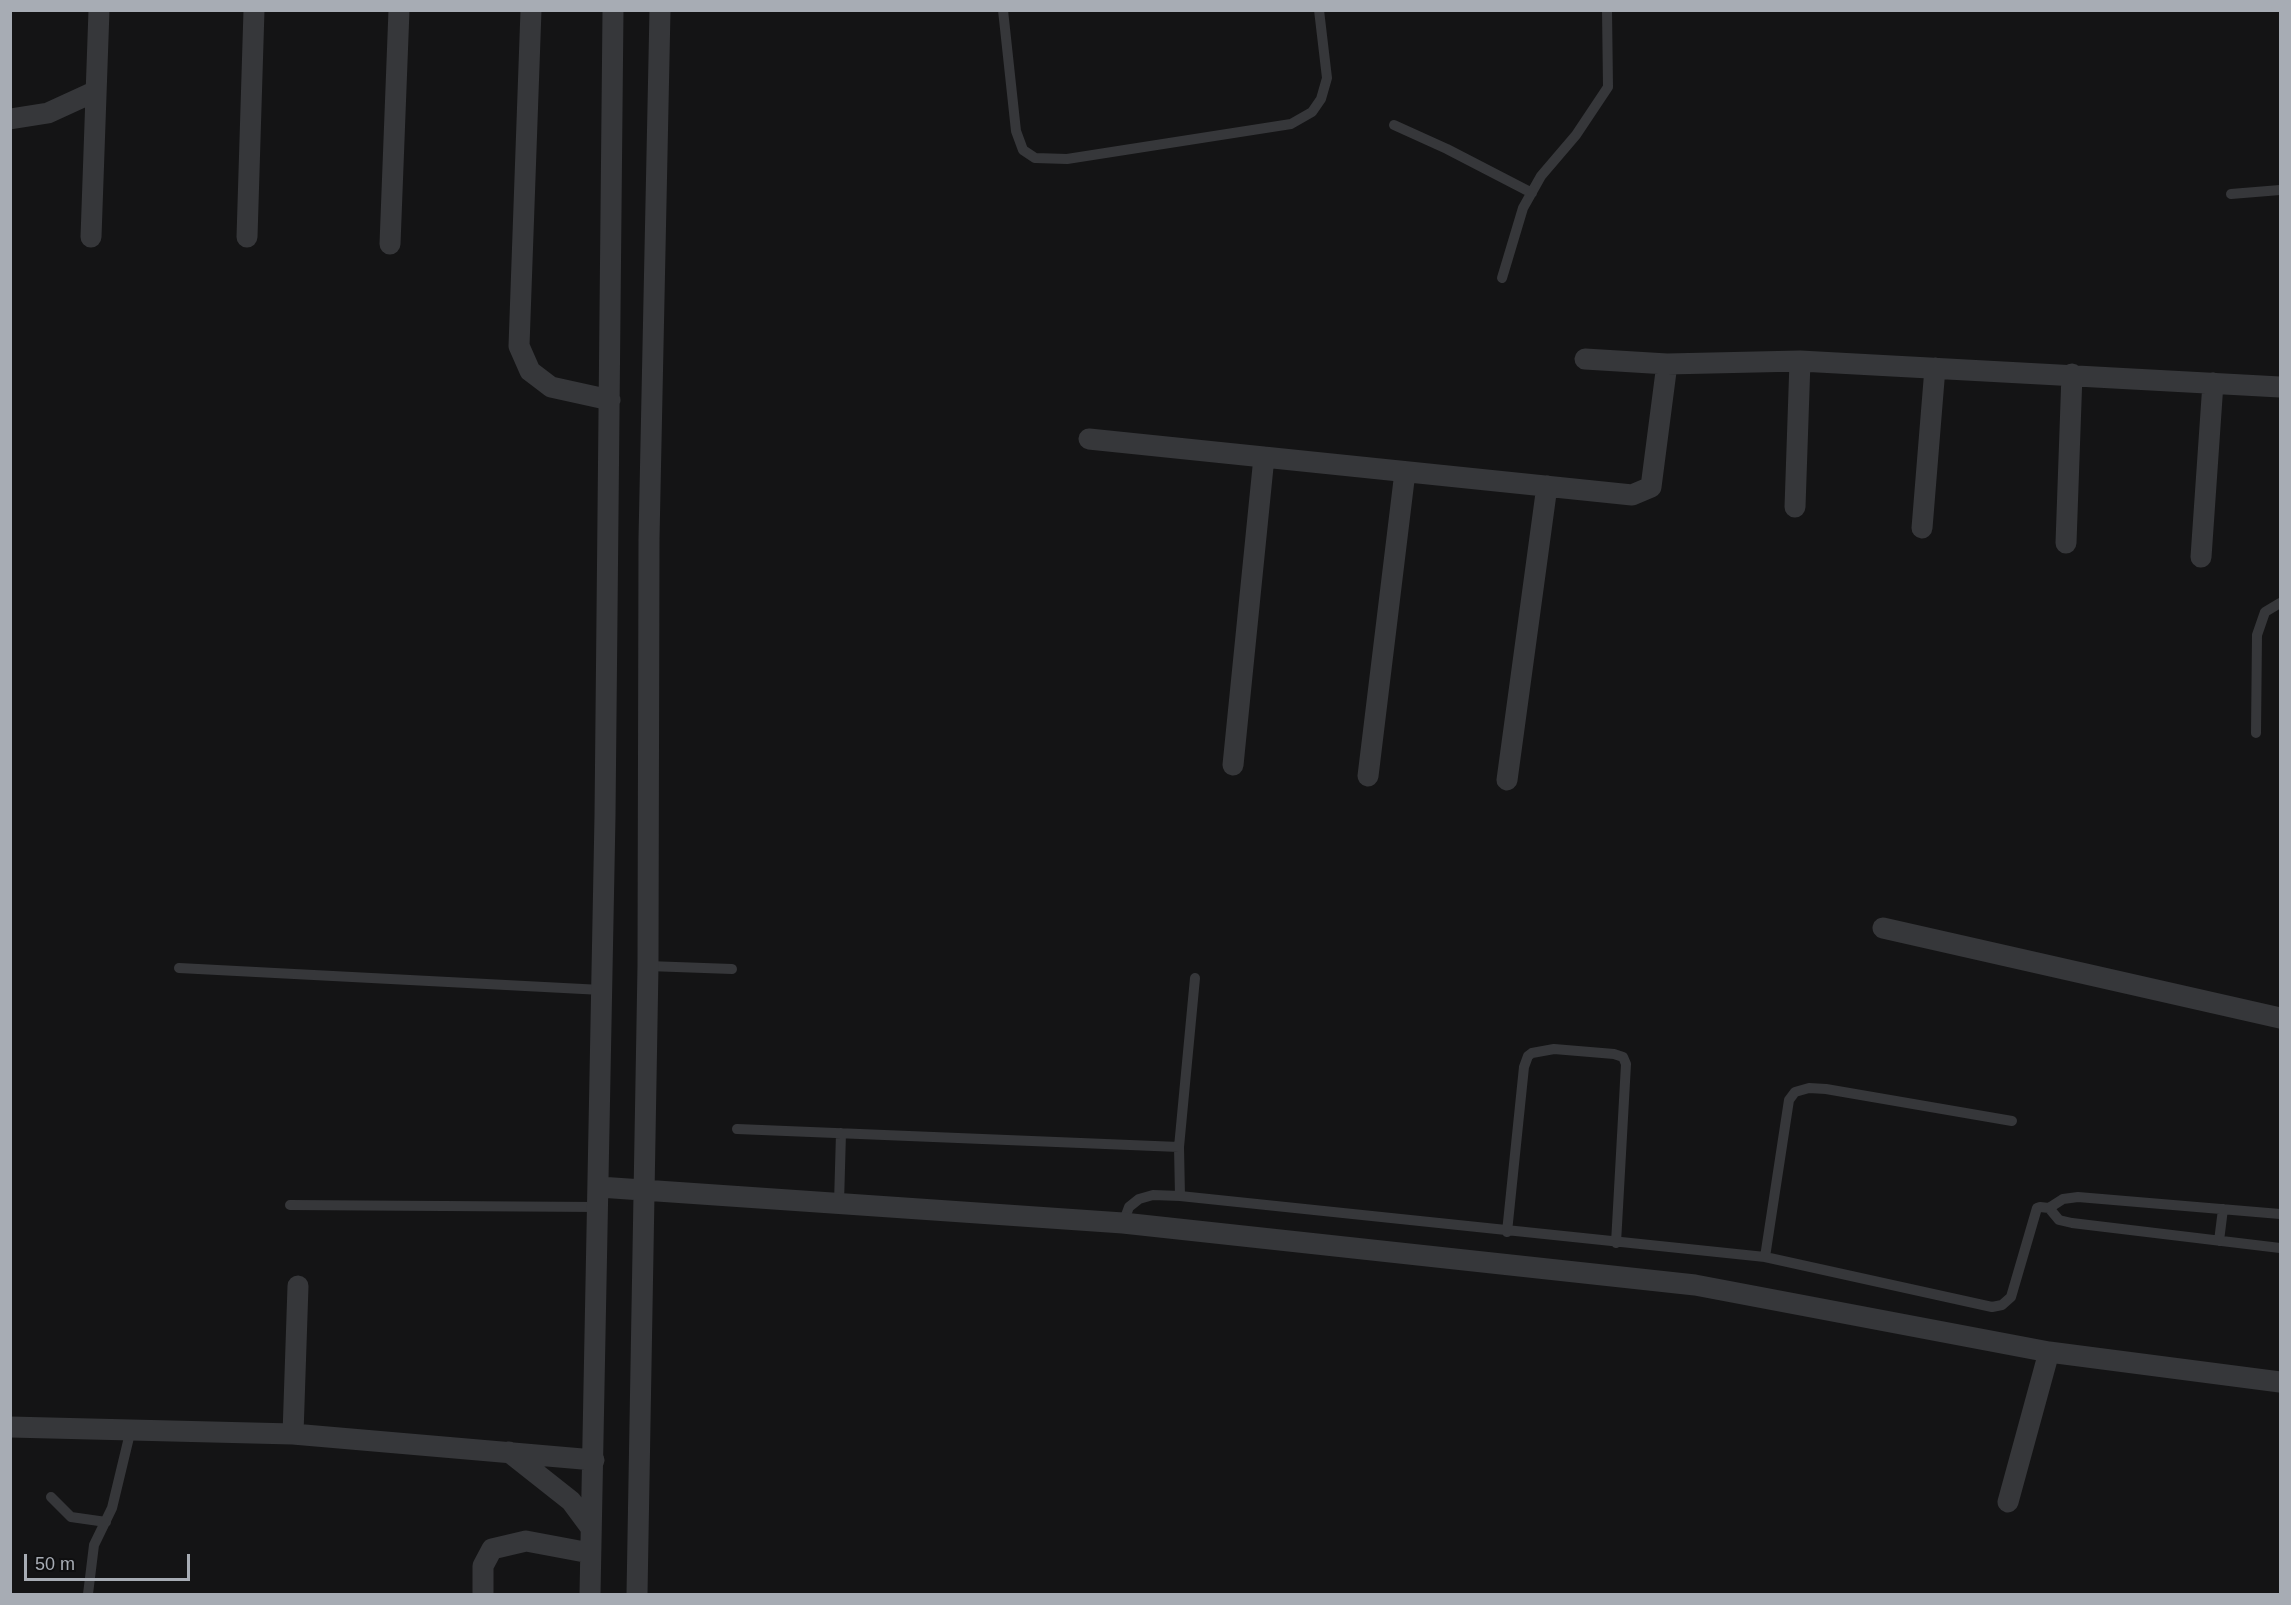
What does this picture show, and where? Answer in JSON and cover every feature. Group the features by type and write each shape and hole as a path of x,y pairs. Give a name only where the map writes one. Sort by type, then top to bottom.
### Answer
{"street":[{"path":"91,237 99,10"},
{"path":"247,237 254,10"},
{"path":"390,244 399,10"},
{"path":"531,10 519,346 530,371 551,387 610,400"},
{"path":"590,1594 603,1194 602,990 614,10"},
{"path":"637,1594 641,1189 648,966 649,538 660,10"},
{"path":"10,119 48,113 96,92"},
{"path":"1585,359 1667,364 1800,361 2280,387"},
{"path":"1795,507 1800,361"},
{"path":"1089,439 1632,495 1651,487 1667,364"},
{"path":"1922,528 1935,368"},
{"path":"2066,543 2072,374"},
{"path":"2200,557 2214,383"},
{"path":"1233,765 1264,457"},
{"path":"1368,776 1405,472"},
{"path":"1507,780 1546,486"},
{"path":"1883,928 2280,1018"},
{"path":"603,1194 641,1189 1123,1223 1695,1285 2049,1352 2280,1382"},
{"path":"293,1434 298,1286"},
{"path":"2007,1502 2049,1352"},
{"path":"10,1427 293,1434 594,1460"},
{"path":"509,1452 571,1501 591,1528"},
{"path":"483,1594 483,1566 492,1549 526,1541 590,1553"}],"lane":[{"path":"1003,10 1016,131 1023,150 1035,158 1067,159 1291,124 1312,112 1321,99 1327,78 1320,10"},
{"path":"1502,278 1523,208 1541,176 1597,107 1608,87 1606,10"},
{"path":"1394,125 1447,148 1532,193"},
{"path":"2231,194 2280,190"},
{"path":"2256,733 2257,635 2265,612 2280,603"},
{"path":"648,966 732,969"},
{"path":"179,968 602,990"},
{"path":"1180,1196 1179,1147 1195,978"},
{"path":"1507,1232 1524,1067 1528,1056 1532,1053 1554,1049 1614,1054 1623,1057 1626,1064 1616,1243"},
{"path":"1765,1257 1789,1100 1795,1092 1809,1088 1826,1089 2012,1121"},
{"path":"737,1129 1179,1147"},
{"path":"839,1203 841,1133"},
{"path":"290,1205 603,1194"},
{"path":"1123,1223 1129,1207 1139,1199 1153,1195 1180,1196 1507,1232 1765,1257 1992,1307 2002,1305 2011,1297 2037,1208 2049,1208 2063,1199 2078,1197 2280,1214"},
{"path":"2049,1208 2059,1220 2072,1223 2280,1248"},
{"path":"2219,1241 2223,1209"},
{"path":"88,1594 94,1545 106,1522 131,1429"},
{"path":"51,1497 71,1517 106,1522"}]}
